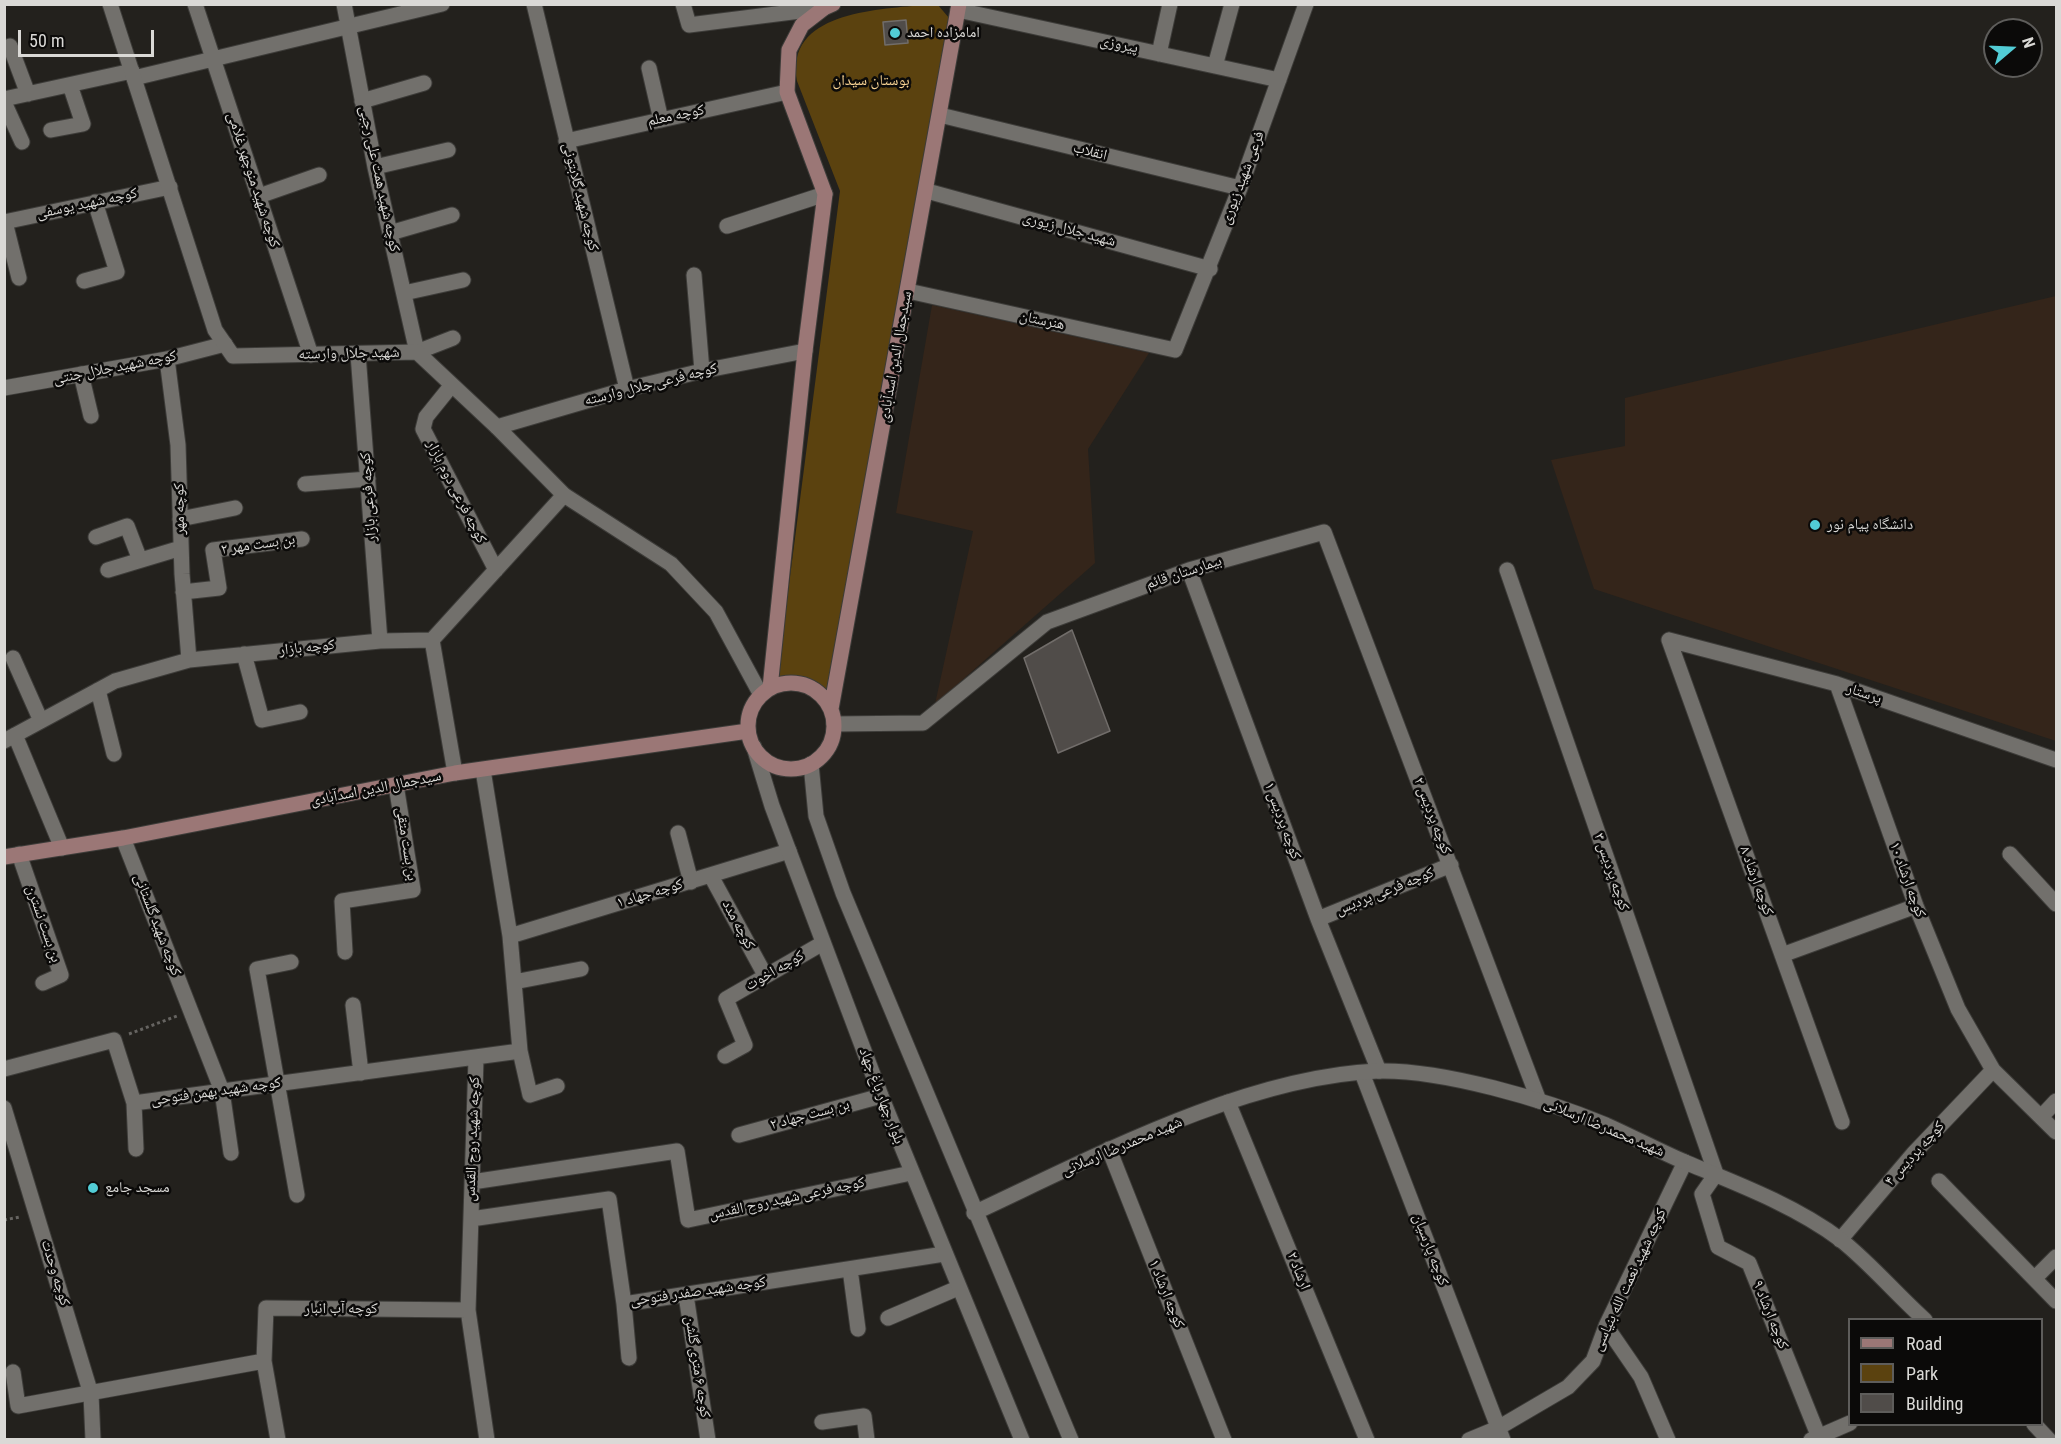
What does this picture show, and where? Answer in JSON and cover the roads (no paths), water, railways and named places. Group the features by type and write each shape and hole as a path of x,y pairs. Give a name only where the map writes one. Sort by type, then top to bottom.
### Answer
{"main road":[{"path":"766,692 825,194 787,92 789,50 802,25 828,6"},
{"name":"سیدجمال الدین اسدآبادی","path":"832,717 959,7"},
{"path":"798,683 812,688 823,697 832,717 829,747 812,764 785,769 762,758 754,747 748,731 750,714 766,692 783,684 798,683"},
{"name":"سیدجمال الدین اسدآبادی","path":"12,855 123,838 455,773 748,731"}],"street":[{"path":"110,4 215,330 225,344"},
{"name":"کوچه شهید منوچهر غلامی","path":"195,4 311,355"},
{"name":"کوچه شهید همت علی رجبی","path":"345,4 375,167 417,352"},
{"path":"22,142 4,100 213,58 442,4"},
{"name":"کوچه شهید گلابتونی","path":"534,4 627,389"},
{"path":"683,4 689,25 828,6"},
{"path":"1158,54 1170,4"},
{"path":"1215,66 1232,4"},
{"name":"فرعی شهید زیوری","path":"1175,350 1240,188 1306,4"},
{"name":"پیروزی","path":"959,7 1279,80"},
{"path":"10,46 28,94"},
{"path":"649,68 661,120"},
{"path":"362,101 424,82"},
{"path":"51,130 83,124 70,85"},
{"name":"کوچه معلم","path":"566,141 787,92"},
{"name":"انقلاب","path":"940,115 1240,188"},
{"path":"375,167 447,150"},
{"path":"259,196 319,175"},
{"name":"کوچه شهید یوسفی","path":"5,222 170,187"},
{"name":"شهید جلال زیوری","path":"927,191 1209,268"},
{"path":"727,226 825,194"},
{"path":"84,280 117,272 95,202"},
{"path":"390,233 452,215"},
{"path":"5,222 19,278"},
{"path":"694,275 702,371"},
{"path":"404,293 463,280"},
{"name":"هنرستان","path":"908,291 1175,350"},
{"path":"417,352 453,338"},
{"name":"شهید جلال وارسته","path":"225,344 233,356 417,352 451,386 498,427 564,495 671,564 716,612 766,692"},
{"name":"کوچه شهید جلال جنتی","path":"4,388 167,359 225,344"},
{"name":"کوچه فرعی جلال وارسته","path":"498,427 627,389 702,371 806,351"},
{"name":"کوچه فرعی بازار","path":"358,354 380,641"},
{"name":"کوچه مهر","path":"167,359 178,445 183,592 189,660"},
{"path":"81,374 91,416"},
{"name":"کوچه فرعی دوم بازار","path":"451,386 426,417 423,429 496,570"},
{"path":"305,484 368,479"},
{"path":"455,773 432,640 564,495"},
{"path":"180,519 236,508"},
{"path":"96,537 127,526 140,560"},
{"name":"بیمارستان قائم","path":"832,717 923,723 1047,622 1189,570 1324,532"},
{"name":"کوچه پردیس ۲","path":"1324,532 1539,1101"},
{"name":"بن بست مهر ۲","path":"183,592 219,588 213,550 302,539"},
{"path":"108,570 181,548"},
{"name":"کوچه پردیس ۱","path":"1189,570 1318,919 1378,1071"},
{"name":"کوچه پردیس ۳","path":"1507,570 1716,1174"},
{"name":"کوچه بازار","path":"10,738 115,681 189,660 380,641 432,640"},
{"name":"پرستار","path":"1669,640 1837,684 2056,760"},
{"name":"کوچه ارشاد ۸","path":"1669,640 1842,1122"},
{"path":"244,654 262,720 300,712"},
{"path":"14,658 41,721"},
{"name":"کوچه ارشاد ۱۰","path":"1837,684 1916,906 1958,1009 1993,1070 2056,1132"},
{"path":"98,690 114,754"},
{"path":"10,738 62,848"},
{"name":"بلوار چهار باغ جهاد","path":"754,747 789,851 881,1096 1022,1440"},
{"path":"812,764 816,816 843,893 974,1213 1071,1440"},
{"path":"483,770 510,936 520,1051 530,1095 557,1086"},
{"name":"بن بست متقی","path":"345,952 342,901 413,890 396,785"},
{"path":"678,832 691,882"},
{"name":"کوچه شهید گلستانی","path":"123,838 222,1091 231,1153"},
{"name":"کوچه جهاد ۱","path":"510,936 789,851"},
{"path":"2010,854 2056,904"},
{"name":"بن بست نسترن","path":"12,855 61,975 43,983"},
{"name":"کوچه فرعی پردیس","path":"1318,919 1451,865"},
{"name":"کوچه مدد","path":"711,876 765,975"},
{"path":"1782,955 1916,906"},
{"name":"کوچه اخوت","path":"725,1056 745,1045 726,999 823,943"},
{"path":"291,962 257,969 297,1195"},
{"path":"514,982 580,969"},
{"path":"352,1005 361,1073"},
{"name":"کوچه شهید بهمن فتوحی","path":"4,1069 114,1040 134,1103 476,1059"},
{"name":"کوچه شهید روح القدس","path":"487,1440 468,1310 476,1059 520,1051"},
{"name":"کوچه پردیس ۴","path":"1840,1240 1913,1154 1993,1070"},
{"name":"شهید محمدرضا ارسلانی","path":"974,1213 1109,1149 1228,1102 1295,1083 1378,1071 1442,1077 1539,1101 1605,1125 1769,1197 1840,1240 1923,1318"},
{"name":"کوچه پارسیان","path":"1362,1073 1501,1434"},
{"name":"بن بست جهاد ۲","path":"739,1135 881,1096"},
{"path":"2041,1117 2056,1101"},
{"name":"ارشاد ۲","path":"1228,1102 1367,1440"},
{"path":"134,1103 136,1149"},
{"name":"کوچه وحدت","path":"4,1108 91,1394 93,1440"},
{"name":"کوچه ارشاد ۱","path":"1109,1149 1224,1440"},
{"name":"کوچه فرعی شهید روح القدس","path":"472,1182 677,1151 688,1220 911,1173"},
{"name":"کوچه شهید نعمت الله بنیاسی","path":"1469,1440 1501,1434 1568,1387 1593,1361 1606,1326 1685,1162"},
{"name":"کوچه ارشاد ۹","path":"1716,1174 1702,1194 1718,1248 1749,1263 1817,1439"},
{"path":"1940,1181 2056,1301"},
{"name":"کوچه شهید صفدر فتوحی","path":"471,1219 609,1198 624,1305 944,1254"},
{"path":"2035,1278 2056,1257"},
{"path":"850,1269 858,1329"},
{"path":"888,1318 958,1288"},
{"name":"کوچه ۶ متری گلشن","path":"686,1295 708,1440"},
{"path":"624,1305 629,1358"},
{"name":"کوچه آب انبار","path":"279,1440 264,1361 266,1308 468,1310"},
{"path":"1606,1326 1641,1377 1668,1440"},
{"path":"13,1372 18,1406 264,1361"},
{"path":"822,1422 864,1416 867,1440"},
{"path":"1817,1439 1848,1424"},
{"path":"2035,1426 2049,1440"}],"place":[{"name":"امامزاده احمد","path":"895,33"},
{"name":"دانشگاه پیام نور","path":"1815,525"},
{"name":"مسجد جامع","path":"93,1188"}],"park label":[{"name":"بوستان سیدان","path":"871,81"}]}
